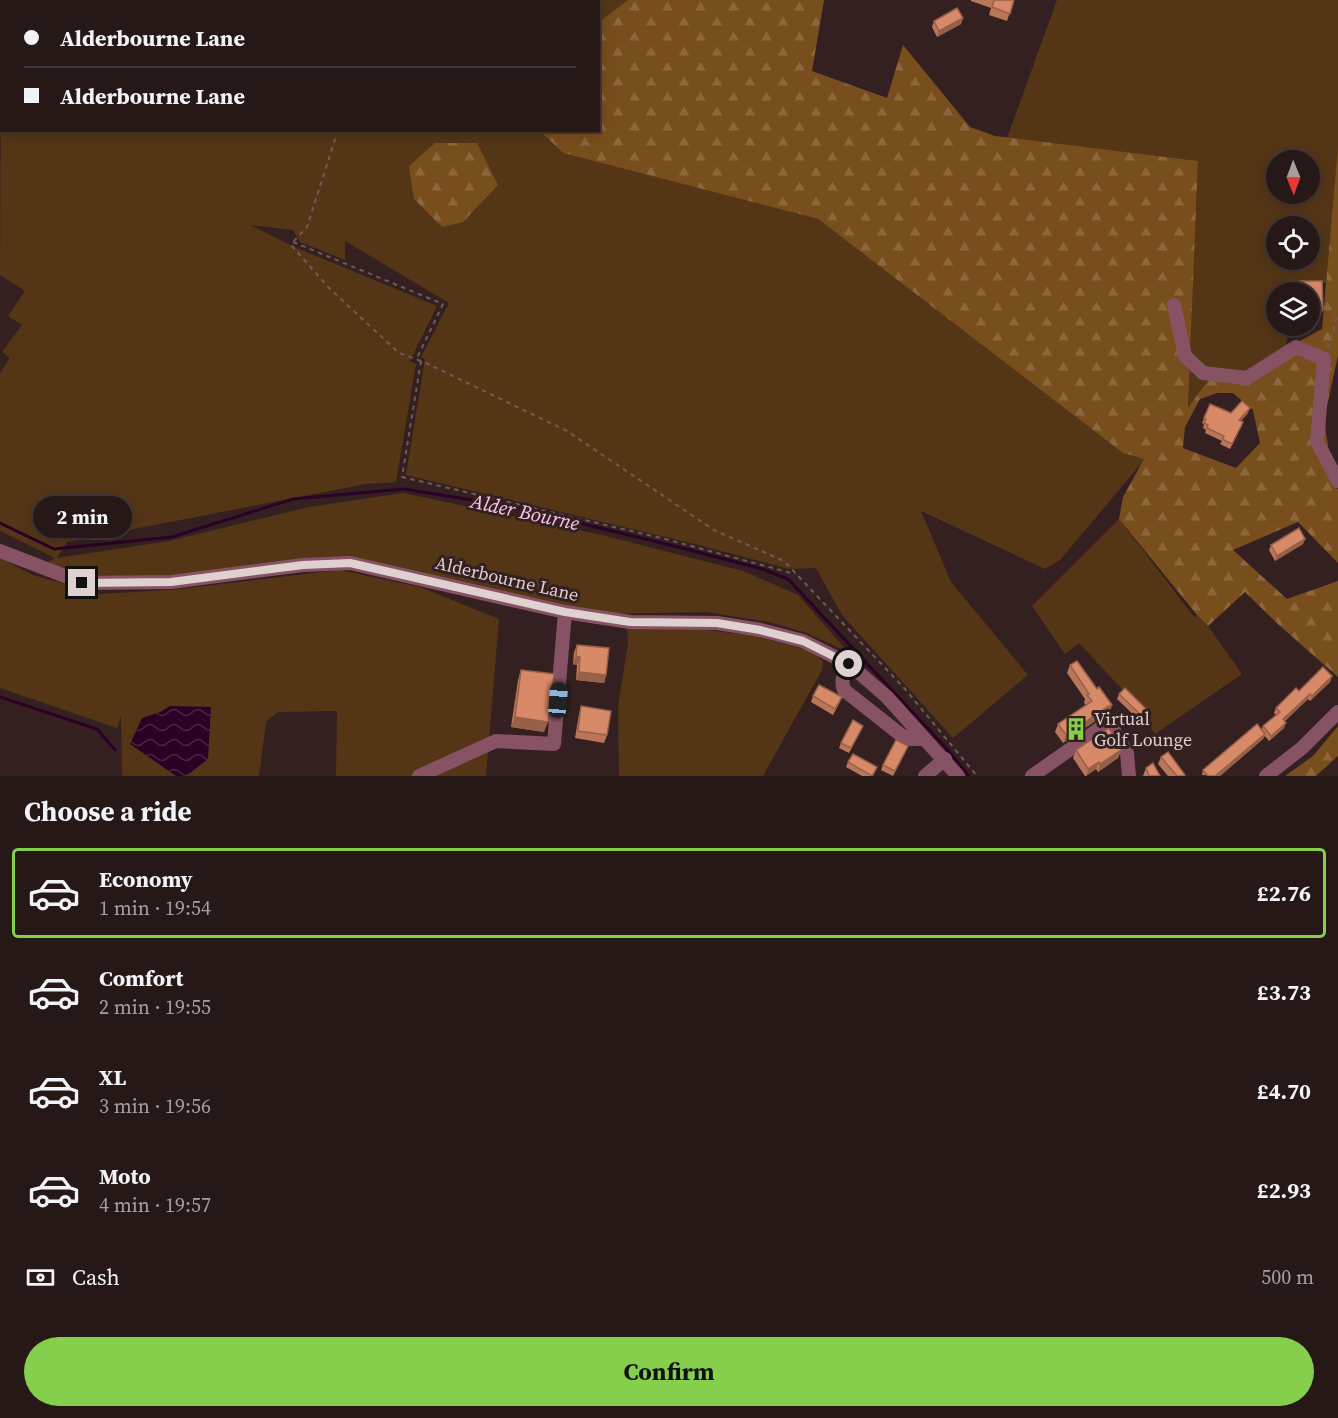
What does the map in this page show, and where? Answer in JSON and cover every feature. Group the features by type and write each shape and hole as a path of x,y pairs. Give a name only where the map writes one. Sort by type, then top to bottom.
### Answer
{"street":[{"path":"1174,305 1185,356 1203,373 1246,378 1296,347 1324,359 1317,442 1338,481"},
{"name":"Alderbourne Lane","path":"0,551 82,583 171,582 303,565 350,563 565,612 630,622 717,623 760,630 803,641 849,664 887,697 958,776"},
{"path":"419,776 496,741 554,744 565,612"},
{"path":"849,664 843,676 844,690 902,735 911,739 926,739"},
{"path":"1266,776 1302,748 1338,712"},
{"path":"1032,776 1109,722 1127,753 1129,776"},
{"path":"925,776 945,759"}],"path":[{"path":"337,132 307,228 292,246 329,288 399,353 421,361 567,431 714,530 784,561 905,689 977,776"},
{"path":"293,242 443,304 416,360"},
{"path":"1324,359 1338,314"},
{"path":"421,361 402,477 665,539 796,574"}],"shaded area":[{"path":"600,0 628,0 600,21"},
{"path":"1057,0 1338,0 1338,146 1326,283 1266,282 1266,336 1287,336 1286,347 1237,375 1215,372 1188,410 1198,161 1007,138"},
{"path":"1,132 541,132 563,153 818,219 1123,453 1145,459 1060,560 1045,569 921,511 951,582 1028,675 953,738 842,615 816,568 789,569 699,545 406,475 425,359 421,357 449,303 345,241 345,260 300,242 293,230 250,225 292,246 437,306 410,361 416,364 396,482 366,484 67,542 57,558 169,541 309,507 403,493 602,535 743,571 798,595 848,652 804,632 769,622 706,612 601,614 362,563 111,584 56,571 48,562 55,558 0,531 0,373 10,358 2,352 22,325 8,316 25,291 0,275"},
{"path":"1119,519 1194,617 1197,615 1208,626 1242,674 1155,734 1120,687 1079,643 1065,654 1032,606"},
{"path":"0,558 33,575 100,594 170,590 340,570 420,587 499,619 486,776 336,776 337,711 278,712 266,722 259,776 122,776 121,716 117,728 0,688"},
{"path":"682,627 756,636 811,651 823,661 822,670 763,776 619,776 618,707 628,643 627,628"}],"green space":[{"path":"628,0 824,0 812,71 887,98 903,45 970,127 995,136 1198,161 1188,408 1215,371 1237,375 1309,336 1320,336 1338,146 1338,355 1324,420 1334,484 1338,490 1338,563 1298,522 1233,550 1287,599 1338,581 1338,677 1245,592 1208,626 1119,519 1123,497 1144,459 1123,453 818,219 563,153 541,132 600,132 600,21","holes":["1217,393 1233,393 1253,410 1260,443 1236,468 1183,448 1185,427 1200,399"]},
{"path":"435,143 477,143 498,185 463,222 442,227 414,199 409,166"},
{"path":"1338,726 1338,756 1316,776 1285,776 1313,756"}],"water":[{"path":"170,706 211,707 208,759 186,776 176,776 130,744 142,718"}],"building":[{"path":"994,0 1014,0 1010,14 992,7"},
{"path":"957,8 963,18 939,31 934,21"},
{"path":"1322,281 1323,310 1320,310 1320,282 1299,282"},
{"path":"1242,401 1250,408 1239,420 1243,422 1232,444 1222,439 1224,436 1207,428 1208,425 1204,423 1206,419 1204,418 1210,404 1231,413"},
{"path":"1299,528 1305,539 1277,556 1271,545"},
{"path":"577,645 609,648 606,675 579,672 580,657 576,656"},
{"path":"1077,661 1112,705 1066,735 1058,724 1092,701 1070,665"},
{"path":"1323,667 1332,676 1312,696 1310,694 1283,719 1286,723 1271,736 1263,726 1280,712 1276,708 1296,688 1299,691"},
{"path":"521,670 554,674 548,722 515,717"},
{"path":"819,685 842,697 835,709 813,696"},
{"path":"1125,688 1147,710 1142,716 1119,694"},
{"path":"581,706 611,711 607,735 578,731"},
{"path":"853,720 863,726 851,748 841,743"},
{"path":"1257,724 1265,734 1215,776 1208,776 1203,770"},
{"path":"1109,728 1121,750 1088,769 1076,750"},
{"path":"896,740 908,746 895,771 883,765"},
{"path":"1168,752 1184,776 1177,776 1161,757"},
{"path":"853,754 877,767 872,776 848,762"},
{"path":"1153,763 1160,776 1149,776 1146,768"}],"waterway":[{"name":"Alder Bourne","path":"0,523 54,549 172,537 293,499 404,489 514,507 682,548 762,569 788,579 947,749 969,776"},
{"path":"0,697 97,729 115,750"}],"place":[{"name":"Virtual Golf Lounge","path":"1076,729"}],"route":[{"path":"82,583 171,582 303,565 350,563 565,612 630,622 717,623 760,630 803,641 849,664"}]}
